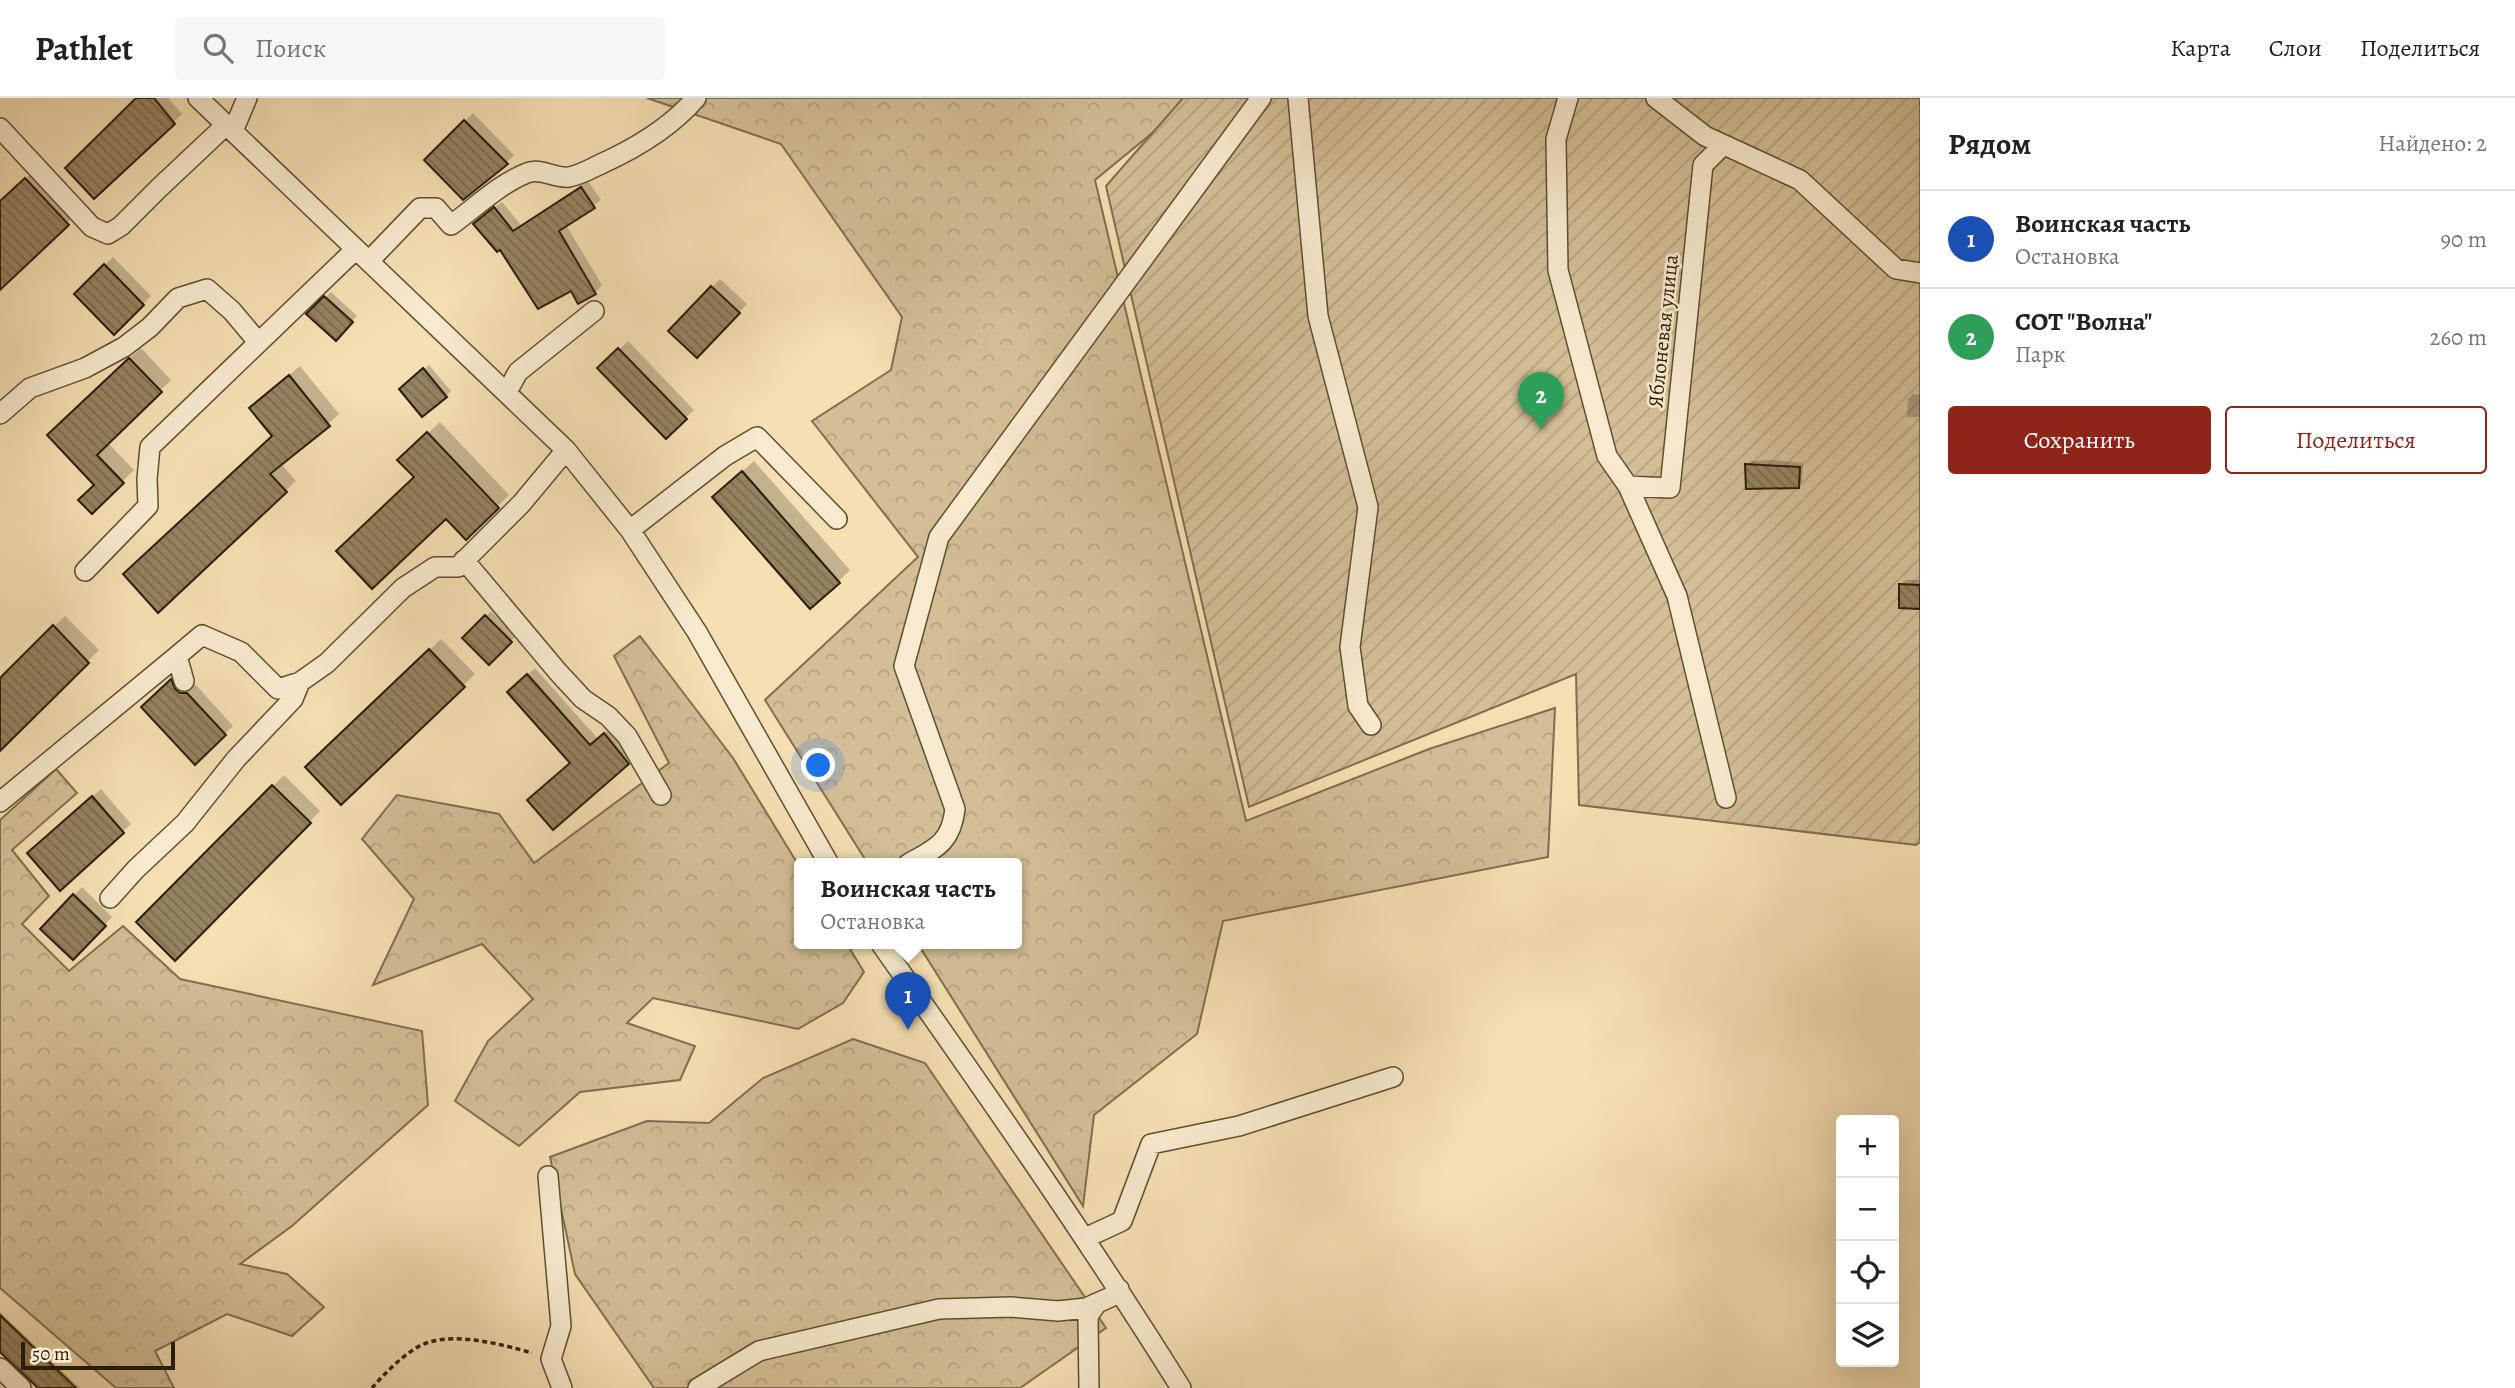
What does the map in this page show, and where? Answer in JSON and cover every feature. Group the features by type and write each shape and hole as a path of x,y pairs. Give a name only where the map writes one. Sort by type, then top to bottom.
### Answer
{"street":[{"path":"198,98 566,450 629,530 697,632 826,858"},
{"path":"0,128 92,228 108,234 121,226 159,188 229,128 247,98"},
{"path":"85,571 148,506 146,479 150,447 258,342 420,208 436,208 451,225 514,179 530,171 566,178 585,172 625,153 654,135 696,98"},
{"path":"919,858 938,847 953,828 955,809 904,666 939,537 1261,98"},
{"path":"1298,98 1318,316 1368,508 1350,647 1358,706 1371,725"},
{"path":"1568,98 1556,139 1558,270 1608,456 1628,486 1677,596 1726,798"},
{"path":"1656,98 1705,136 1800,180 1896,269 1920,273"},
{"name":"Яблоневая улица","path":"1628,486 1670,488 1703,164 1723,145"},
{"path":"0,414 30,388 85,368 124,347 150,327 178,299 207,289 232,311 258,342"},
{"path":"507,392 518,372 594,311"},
{"path":"629,530 725,456 757,437 837,519"},
{"path":"0,802 202,635 241,652 278,690 300,682 327,663 402,588 435,567 457,567 520,504 566,450"},
{"path":"464,560 583,699 608,716 627,736 661,795"},
{"path":"177,656 184,681"},
{"path":"110,898 136,869 185,824 236,759 293,699 300,682"},
{"path":"885,949 1008,1123 1119,1289 1181,1388"},
{"path":"1085,1238 1122,1221 1151,1144 1239,1126 1393,1077"},
{"path":"548,1176 561,1326 551,1359 562,1388"},
{"path":"698,1388 759,1351 939,1309 1011,1307 1058,1311 1086,1308 1113,1296 1119,1289"},
{"path":"1091,1386 1087,1349 1088,1316 1097,1303"},
{"path":"0,1368 21,1388"}],"path":[{"path":"372,1388 418,1347 443,1340 496,1342 551,1359"}],"green space":[{"path":"647,98 1195,98 1095,180 1246,821 1429,749 1555,708 1548,857 1223,921 1197,1034 1094,1115 1083,1206 921,949 1022,949 1022,858 864,858 765,700 918,557 812,421 891,370 902,317 781,144"},
{"path":"1183,98 1920,98 1920,842 1916,845 1579,805 1576,674 1249,807 1106,186"},
{"path":"640,636 733,758 794,858 794,949 850,949 864,972 843,1003 798,1029 653,998 627,1023 695,1046 680,1080 580,1092 519,1146 455,1101 488,1041 533,999 482,944 373,985 414,899 362,839 397,795 499,814 534,863 669,763 614,656"},
{"path":"56,769 77,793 12,850 49,896 22,924 69,971 123,926 180,979 422,1031 428,1105 292,1226 240,1264 287,1274 324,1307 292,1336 227,1314 155,1351 174,1388 116,1388 0,1288 0,820"},
{"path":"853,1039 925,1063 1106,1328 1020,1388 654,1388 575,1274 550,1157 647,1121 709,1123 763,1078"}],"building":[{"path":"136,98 154,98 175,124 94,199 65,168"},
{"path":"464,120 508,164 463,200 424,160"},
{"path":"25,178 69,225 0,290 0,201"},
{"path":"581,187 595,208 559,231 596,294 578,304 571,291 538,309 500,250 497,252 473,224 494,207 513,231"},
{"path":"104,264 144,305 114,335 74,294"},
{"path":"711,286 740,313 697,358 668,331"},
{"path":"324,296 353,322 336,341 306,314"},
{"path":"618,348 687,419 666,439 597,368"},
{"path":"129,358 162,392 97,455 124,483 92,514 78,500 94,485 47,435"},
{"path":"423,368 447,397 422,417 399,389"},
{"path":"289,375 330,426 270,474 287,492 158,613 123,574 272,436 249,408"},
{"path":"427,432 499,508 466,540 446,519 372,589 336,551 414,477 397,460"},
{"path":"1745,464 1800,467 1799,488 1746,489"},
{"path":"742,471 840,583 810,609 712,497"},
{"path":"1899,584 1920,585 1920,609 1899,608"},
{"path":"485,615 512,642 489,665 462,638"},
{"path":"53,625 89,663 0,751 0,678"},
{"path":"429,649 465,687 341,805 305,767"},
{"path":"527,674 590,745 604,733 629,764 553,830 527,800 570,763 507,692"},
{"path":"171,679 175,689 180,693 187,693 226,735 195,765 141,707"},
{"path":"272,785 311,823 175,961 136,922"},
{"path":"92,796 124,833 60,891 27,853"},
{"path":"73,894 106,926 73,960 40,929"},
{"path":"0,1315 76,1388 38,1388 0,1352"}],"place":[{"name":"СОТ \"Волна\"","path":"1541,430"},
{"name":"Воинская часть","path":"908,1030"}]}
